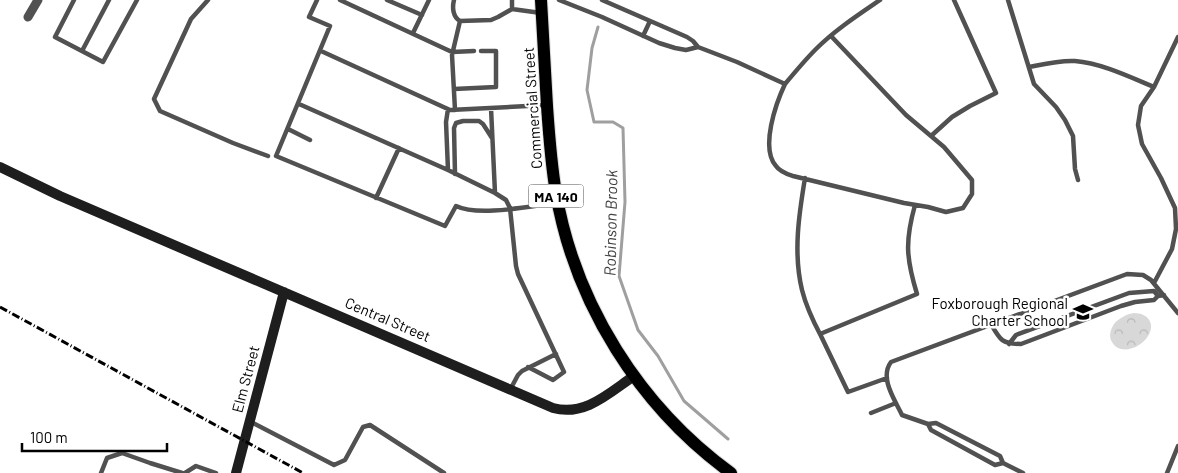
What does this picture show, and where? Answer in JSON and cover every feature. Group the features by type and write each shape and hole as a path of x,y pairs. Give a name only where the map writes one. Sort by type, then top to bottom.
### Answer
{"main road":[{"name":"Commercial Street","path":"541,6 552,163 558,203 566,237 582,282 602,324 634,376"},
{"name":"Central Street","path":"0,167 60,196 553,408 575,410 592,403 634,376"},
{"name":"Elm Street","path":"236,473 284,292"},
{"name":"MA 140","path":"634,376 650,397 678,427 702,450 732,473"}],"street":[{"path":"28,17 38,0"}],"lane":[{"path":"74,0 55,37 103,62 137,0"},
{"path":"82,51 109,0"},
{"path":"208,0 191,19 154,99 160,111 268,156"},
{"path":"317,0 309,17 330,26 276,156 445,226 456,206 474,211 558,203"},
{"path":"340,0 452,52 474,51"},
{"path":"387,0 422,15"},
{"path":"413,33 429,0"},
{"path":"454,0 454,16 460,21 491,20 512,9 541,6"},
{"path":"512,0 512,9"},
{"path":"558,0 675,48 686,50 698,47"},
{"path":"602,0 686,37 698,47 785,84"},
{"path":"831,36 906,115 944,148 972,180 972,194 963,208 946,212 793,176 781,171 770,155 770,139 775,109 785,84 810,54 831,36 880,0"},
{"path":"931,136 952,117 996,94 954,0"},
{"path":"1008,0 1034,84 1056,108 1073,136 1075,169 1078,180"},
{"path":"456,110 452,52 460,21"},
{"path":"643,36 650,21"},
{"path":"1154,283 1172,249 1176,229 1175,208 1142,144 1138,125 1141,106 1154,87 1178,37"},
{"path":"321,51 448,109 547,104"},
{"path":"454,89 496,87 496,51 482,51"},
{"path":"1029,67 1075,61 1096,66 1154,87"},
{"path":"299,104 448,170 506,200 510,208 518,274 564,372 553,380 528,367"},
{"path":"491,108 495,193"},
{"path":"448,109 446,122 448,170"},
{"path":"455,174 454,125 456,123 479,121 492,138"},
{"path":"288,130 310,140"},
{"path":"376,198 399,148"},
{"path":"804,178 798,228 798,264 802,289 810,316 848,392 887,378"},
{"path":"820,334 917,294 908,256 908,231 915,205"},
{"path":"1023,473 1003,463 1000,456 936,423 928,424 902,415 887,382 887,367 891,362 1127,274 1143,275 1151,280 1178,313"},
{"path":"1009,344 1016,335 1129,294 1154,291 1158,296"},
{"path":"991,324 997,336 1009,344 1021,344 1121,306 1154,300 1158,296 1164,295"},
{"path":"510,390 518,375 528,367 556,354"},
{"path":"871,413 896,402"},
{"path":"249,422 334,465 345,460 363,427 370,425 444,473"},
{"path":"928,424 931,430 995,465 1003,463"},
{"path":"1168,473 1178,446"},
{"path":"101,473 107,458 122,452 183,473 196,466 216,473"}],"green space":[{"path":"1134,313 1147,317 1151,323 1150,332 1145,340 1136,347 1120,349 1111,340 1112,328 1121,318"}],"waterway":[{"name":"Robinson Brook","path":"598,27 592,48 587,90 594,122 613,122 623,128 625,202 619,276 638,330 658,356 684,401 728,439"}],"railway":[{"path":"0,307 303,473"}],"place":[{"name":"Foxborough Regional Charter School","path":"1083,312"}]}
